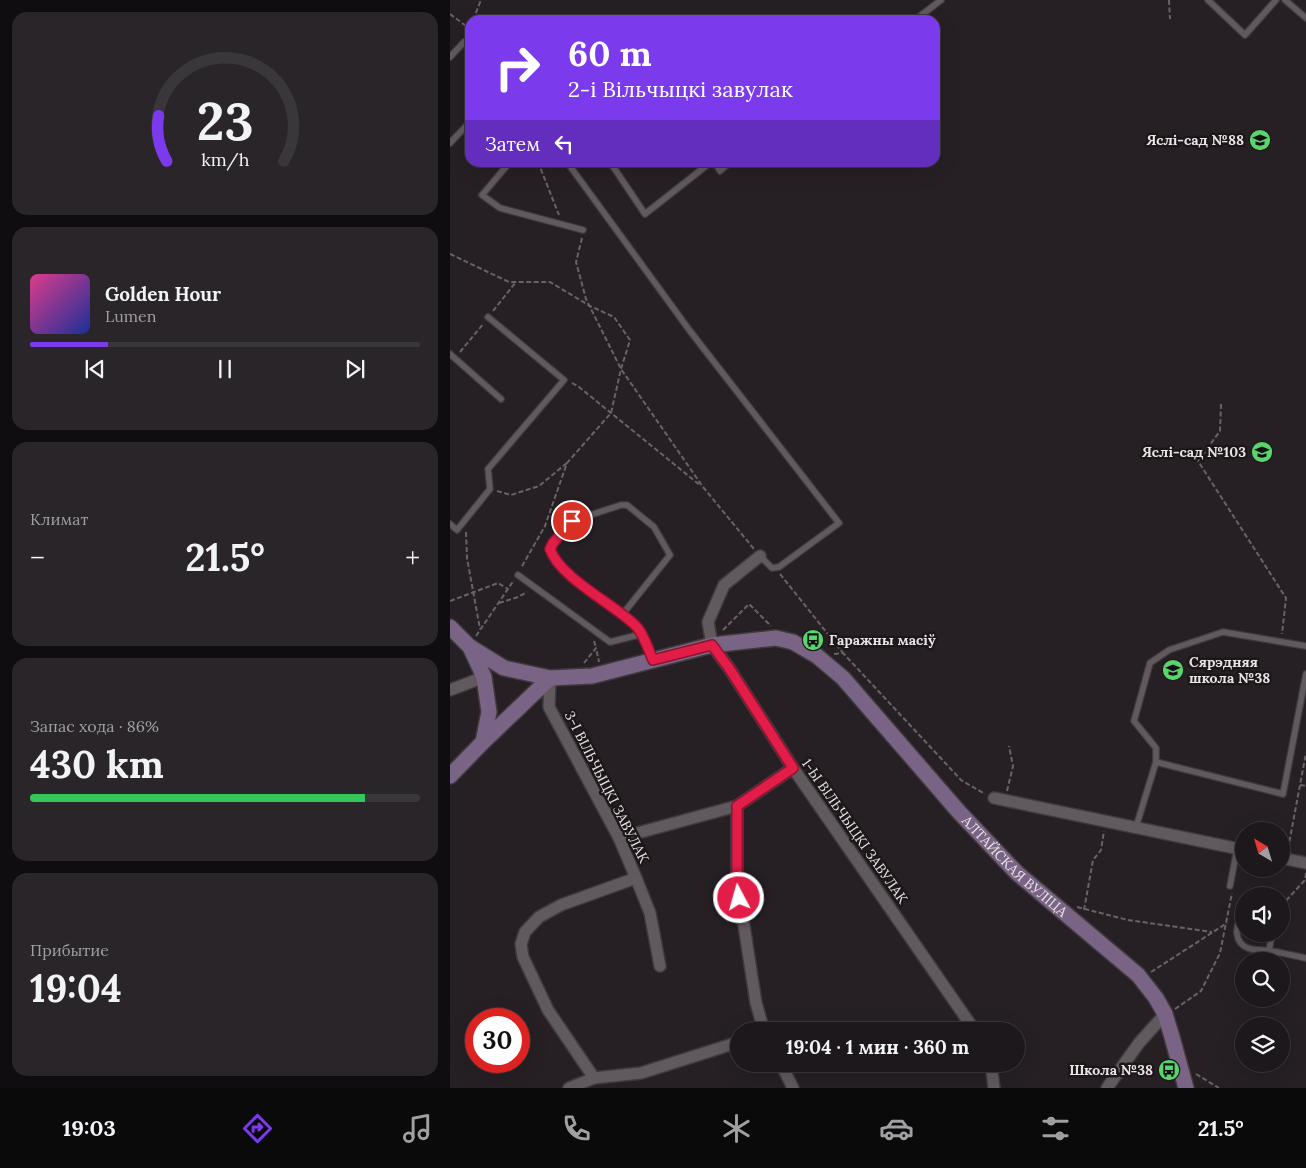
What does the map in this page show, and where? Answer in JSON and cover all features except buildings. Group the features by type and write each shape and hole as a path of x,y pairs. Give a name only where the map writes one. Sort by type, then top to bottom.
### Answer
{"main road":[{"path":"450,627 470,647 484,677 489,712 483,742"},
{"name":"АЛТАЙСКАЯ ВУЛІЦА","path":"470,647 504,668 550,678 592,676 653,660 711,640 776,638 793,642 817,656 844,678 959,812 1017,873 1140,979 1156,998 1165,1014 1186,1088"},
{"path":"450,776 550,678"}],"street":[{"path":"711,640 708,622 724,585 760,556"},
{"name":"1-Ы ВІЛЬЧЫЦКІ ЗАВУЛАК","path":"711,640 793,768 969,1022"},
{"path":"450,690 484,677"},
{"name":"3-І ВІЛЬЧЫЦКІ ЗАВУЛАК","path":"550,678 549,707 619,838 650,913 660,966"},
{"path":"619,838 737,806 793,768"},
{"path":"999,799 1235,848"},
{"path":"737,806 737,880 756,1003 761,1022"},
{"path":"1290,859 1306,863"},
{"path":"594,1078 548,1010 523,957 521,944 525,932 539,917 561,905 636,878"},
{"path":"1107,1088 1139,1043 1165,1014"},
{"path":"569,1088 594,1078 641,1073 730,1045"},
{"path":"785,1072 793,1088"},
{"path":"993,1072 994,1088"}],"lane":[{"path":"922,15 941,0"},
{"path":"1208,0 1245,35 1276,0"},
{"path":"1285,0 1306,18"},
{"path":"450,56 464,42 465,43"},
{"path":"450,143 465,127"},
{"path":"506,167 482,195 500,208 583,230"},
{"path":"571,167 690,331 839,523 776,569 768,566 760,556"},
{"path":"613,167 645,214 706,167"},
{"path":"450,524 457,530 466,520 490,489 488,468 564,380 488,317"},
{"path":"452,356 501,399"},
{"path":"622,614 670,555 654,527 626,505 572,521 550,549 553,557 559,564 587,589 637,626 653,660"},
{"path":"518,575 610,642 642,634"},
{"path":"1136,827 1156,762 1156,748 1134,721 1150,663 1169,650 1223,632 1306,646"},
{"path":"1156,762 1283,794 1306,674"},
{"path":"1230,886 1235,868"},
{"path":"1241,942 1251,950 1269,950 1306,958"},
{"path":"1269,950 1270,942"}],"path":[{"path":"475,15 481,0"},
{"path":"1169,0 1170,19"},
{"path":"450,14 465,25"},
{"path":"540,167 562,225"},
{"path":"583,230 576,262 586,299 621,369 703,487 760,556"},
{"path":"450,254 510,282 550,282 590,306 614,317 630,340 611,413 567,463 539,486 511,495 490,489"},
{"path":"452,356 488,317 516,282"},
{"path":"564,380 579,387 703,487"},
{"path":"1221,404 1220,431 1198,461 1286,598 1282,637"},
{"path":"470,647 480,629 518,575 545,526 567,463"},
{"path":"466,520 467,558 480,629"},
{"path":"776,569 843,653 961,780 999,799 1013,766 1009,746"},
{"path":"450,601 498,583 508,589"},
{"path":"498,603 530,592"},
{"path":"749,604 775,630"},
{"path":"711,640 723,631"},
{"path":"594,639 601,667"},
{"path":"582,667 596,648"},
{"path":"817,656 843,653"},
{"path":"1290,831 1306,754"},
{"path":"1300,785 1306,786"},
{"path":"1083,929 1084,908 1093,860 1101,850 1106,821"},
{"path":"1290,897 1306,880 1306,873"},
{"path":"1165,1014 1177,1009 1201,991 1220,953 1232,896 1230,886"},
{"path":"1070,905 1128,920 1212,932"},
{"path":"1140,979 1227,923"},
{"path":"1179,1064 1219,1088"}],"place":[{"name":"Яслі-сад №88","path":"1260,140"},
{"name":"Яслі-сад №103","path":"1262,452"},
{"name":"Гаражны масіў","path":"813,640"},
{"name":"Сярэдняя школа №38","path":"1173,670"},
{"name":"Школа №38","path":"1169,1070"}],"route":[{"path":"572,521 550,549 553,557 559,564 587,589 637,626 653,660 712,645 729,668 793,768 737,806 737,880 739,898"}]}
